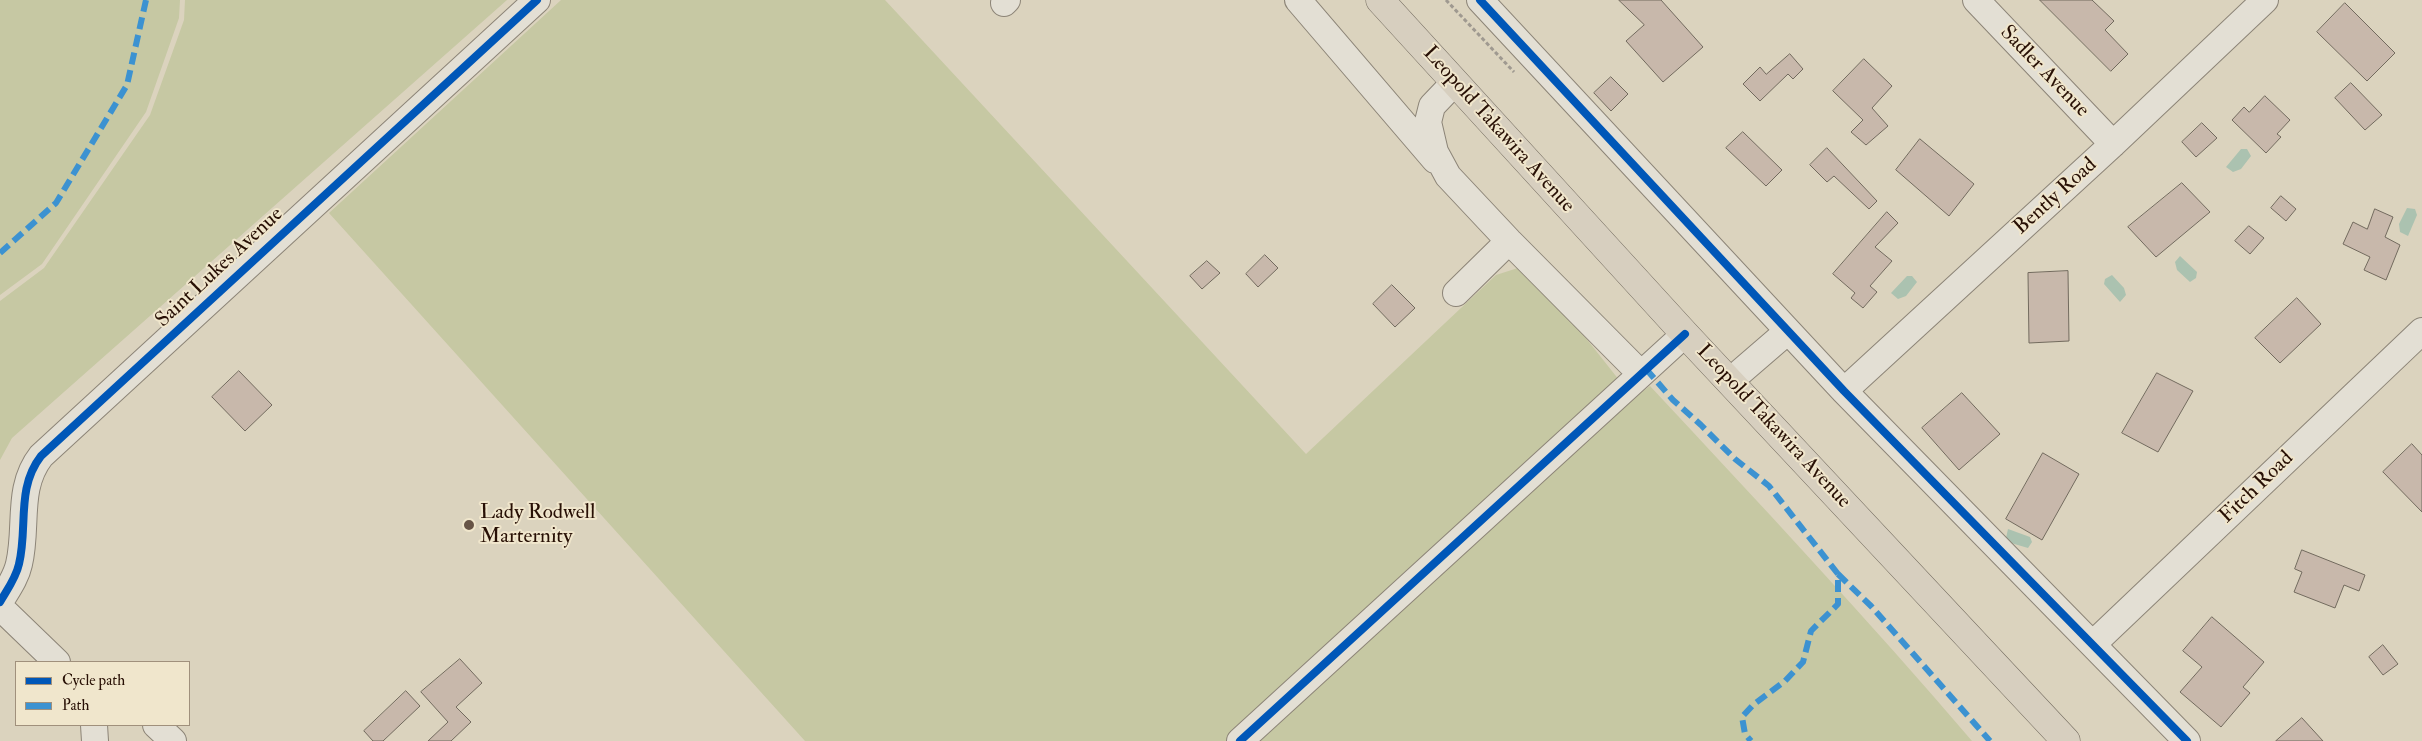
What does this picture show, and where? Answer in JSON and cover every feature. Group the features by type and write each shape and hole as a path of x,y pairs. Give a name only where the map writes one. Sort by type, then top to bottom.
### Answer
{"highway":[{"name":"Leopold Takawira Avenue","path":"1380,0 1685,334 2066,741"}],"street":[{"name":"Saint Lukes Avenue","path":"0,602 19,564 26,487 32,468 41,456 538,0"},
{"path":"1298,0 1448,176 1508,240 1641,374"},
{"path":"1480,0 1844,391 2092,644 2179,738"},
{"name":"Sadler Avenue","path":"1976,0 2113,144"},
{"name":"Bently Road","path":"1844,391 2113,144 2265,0"},
{"path":"1448,176 1434,152 1428,122 1432,106 1454,83"},
{"path":"1456,293 1508,240"},
{"path":"1730,381 1788,331"},
{"name":"Fitch Road","path":"2092,644 2422,331"},
{"path":"1240,741 1685,334"},
{"path":"0,607 56,661"},
{"path":"94,726 95,741"}],"shaded area":[{"path":"0,0 180,0 179,18 146,112 42,264 0,295"},
{"path":"185,0 507,0 12,438 0,460 0,301 44,268 150,115 184,20"},
{"path":"561,0 885,0 1306,454 1496,275 1521,267 1574,323 1623,385 1227,741 805,741 329,213"},
{"path":"2241,149 2247,149 2251,156 2241,169 2233,172 2226,167"},
{"path":"2407,208 2415,209 2417,215 2408,236 2400,232 2399,224"},
{"path":"2180,256 2197,272 2196,278 2190,282 2177,270 2175,262"},
{"path":"2112,275 2124,288 2126,295 2120,302 2104,284 2105,279"},
{"path":"1907,276 1912,276 1917,282 1906,296 1898,299 1891,293"},
{"path":"1650,386 1853,606 1972,741 1257,741 1633,398"},
{"path":"2008,529 2030,537 2032,542 2028,548 2011,543 2006,538"}],"building":[{"path":"1619,0 1661,0 1703,47 1663,82 1626,41 1644,25"},
{"path":"2040,0 2092,0 2114,21 2105,30 2128,54 2111,71"},
{"path":"2345,3 2395,53 2367,81 2317,32"},
{"path":"1790,54 1803,69 1793,79 1788,74 1760,101 1743,84 1760,67 1766,74"},
{"path":"1864,59 1892,86 1872,108 1888,126 1866,145 1851,132 1863,120 1833,91"},
{"path":"1611,77 1628,94 1611,111 1594,93"},
{"path":"2351,83 2382,115 2365,130 2335,98"},
{"path":"2265,96 2290,120 2277,134 2281,137 2266,153 2232,120 2244,107 2249,112"},
{"path":"2202,123 2217,138 2196,157 2182,142"},
{"path":"1743,132 1782,170 1766,186 1726,148"},
{"path":"1920,139 1974,184 1949,216 1896,170"},
{"path":"1827,148 1877,201 1869,209 1834,176 1827,182 1810,165"},
{"path":"2182,183 2210,212 2156,257 2128,227"},
{"path":"2281,196 2296,209 2286,221 2271,208"},
{"path":"2375,209 2393,217 2385,237 2400,245 2386,280 2364,270 2370,257 2343,244 2353,222 2367,229"},
{"path":"1887,212 1898,223 1875,247 1892,261 1870,286 1877,292 1863,308 1851,298 1855,293 1833,274"},
{"path":"2249,226 2264,238 2250,254 2235,241"},
{"path":"1265,255 1278,268 1258,287 1246,274"},
{"path":"1207,261 1220,273 1202,289 1190,276"},
{"path":"2068,271 2069,341 2029,343 2028,273"},
{"path":"1392,285 1415,308 1395,327 1373,304"},
{"path":"2297,298 2321,324 2280,363 2255,338"},
{"path":"239,371 272,405 245,431 212,397"},
{"path":"2157,373 2193,391 2158,452 2122,433"},
{"path":"1962,393 2000,434 1959,470 1922,428"},
{"path":"2412,444 2422,455 2422,512 2383,472"},
{"path":"2043,453 2079,474 2042,540 2006,519"},
{"path":"2302,550 2365,575 2359,591 2344,585 2335,608 2294,592 2302,572 2295,569"},
{"path":"2212,617 2264,662 2243,687 2250,693 2221,727 2180,692 2202,667 2183,651"},
{"path":"2383,645 2398,664 2383,675 2369,657"},
{"path":"460,659 482,683 456,707 471,722 451,741 428,741 448,722 421,692"},
{"path":"406,691 420,706 383,741 373,741 364,731"},
{"path":"2302,718 2323,741 2276,741"}],"marked path":[{"path":"0,253 56,203 127,85 146,0"},
{"path":"1646,369 1673,400 1735,459 1769,486 1838,574 1838,604 1811,631 1803,662 1785,681 1753,705 1742,717 1745,734 1751,741"},
{"path":"1838,574 1871,606 1990,741"}],"cycle path":[{"path":"0,602 18,569 22,550 25,494 33,468 41,456 537,0"},
{"path":"1480,0 1844,391 2187,741"},
{"path":"1240,741 1685,334"}],"place":[{"name":"Lady Rodwell Marternity","path":"469,525"}]}
